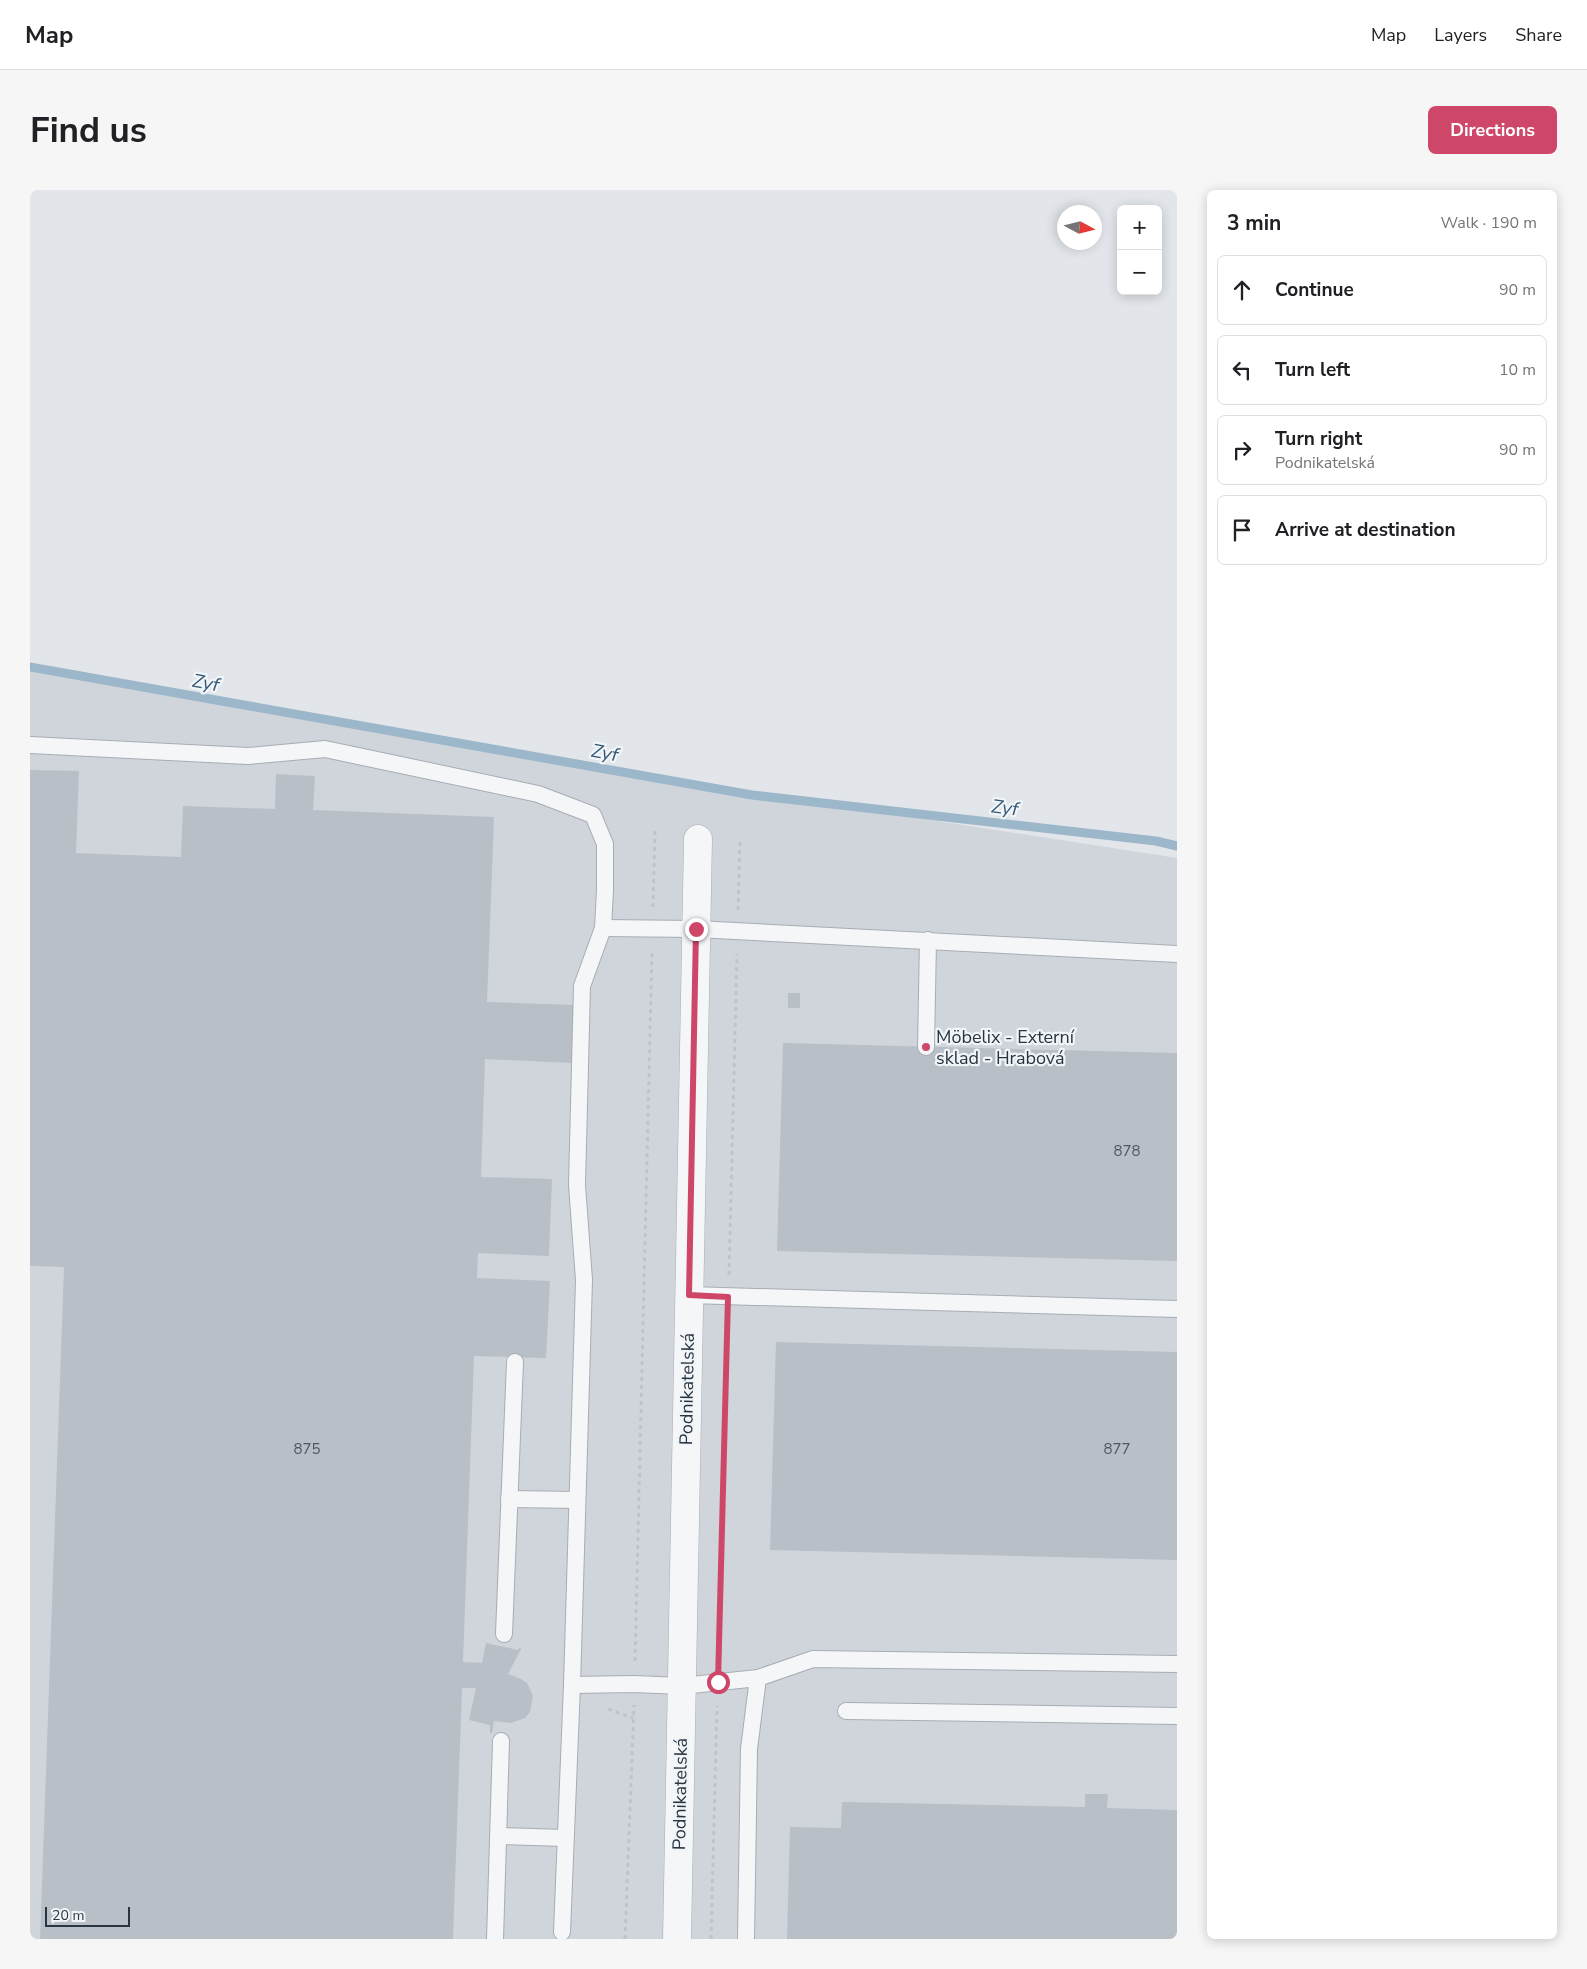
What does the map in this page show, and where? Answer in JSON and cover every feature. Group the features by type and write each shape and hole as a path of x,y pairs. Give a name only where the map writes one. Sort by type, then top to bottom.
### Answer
{"street":[{"name":"Podnikatelská","path":"677,1939 698,839"}],"lane":[{"path":"30,746 248,756 325,749 538,794 592,816 605,844 603,928 582,986 577,1185 584,1280 572,1685 562,1932"},
{"path":"603,928 696,929 1177,954"},
{"path":"926,1047 928,940"},
{"path":"689,1295 1177,1309"},
{"path":"504,1634 515,1362"},
{"path":"509,1499 577,1500"},
{"path":"572,1685 634,1684 682,1686 758,1678 813,1659 1177,1664"},
{"path":"746,1939 749,1749 758,1678"},
{"path":"846,1711 1177,1716"},
{"path":"495,1939 501,1741"},
{"path":"499,1836 566,1838"}],"path":[{"path":"625,1939 634,1684 655,830"},
{"path":"711,1939 740,838"}],"shaded area":[{"path":"30,669 679,781 1177,858 1177,1939 30,1939"}],"building":[{"path":"30,770 79,771 76,853 181,857 183,806 275,809 276,774 315,776 313,810 494,817 487,1002 574,1005 572,1063 485,1059 481,1177 552,1179 549,1256 478,1253 477,1278 550,1281 546,1358 474,1356 463,1662 482,1663 486,1643 518,1650 520,1647 521,1649 508,1674 527,1683 533,1696 530,1712 525,1718 511,1723 494,1721 492,1733 490,1733 490,1725 469,1720 476,1688 462,1688 453,1939 40,1939 64,1267 30,1266"},
{"path":"788,993 800,993 800,1008 788,1008"},
{"path":"783,1043 1177,1053 1177,1261 777,1251"},
{"path":"776,1342 1177,1352 1177,1560 770,1550"},
{"path":"1085,1794 1108,1794 1107,1808 1177,1810 1177,1939 787,1939 790,1827 841,1828 842,1802 1085,1807"}],"waterway":[{"name":"Zyf","path":"30,667 752,795 1156,841 1177,846"}],"place":[{"name":"Möbelix - Externí sklad - Hrabová","path":"926,1047"}],"route":[{"path":"696,929 689,1295 728,1297 718,1682"}]}
